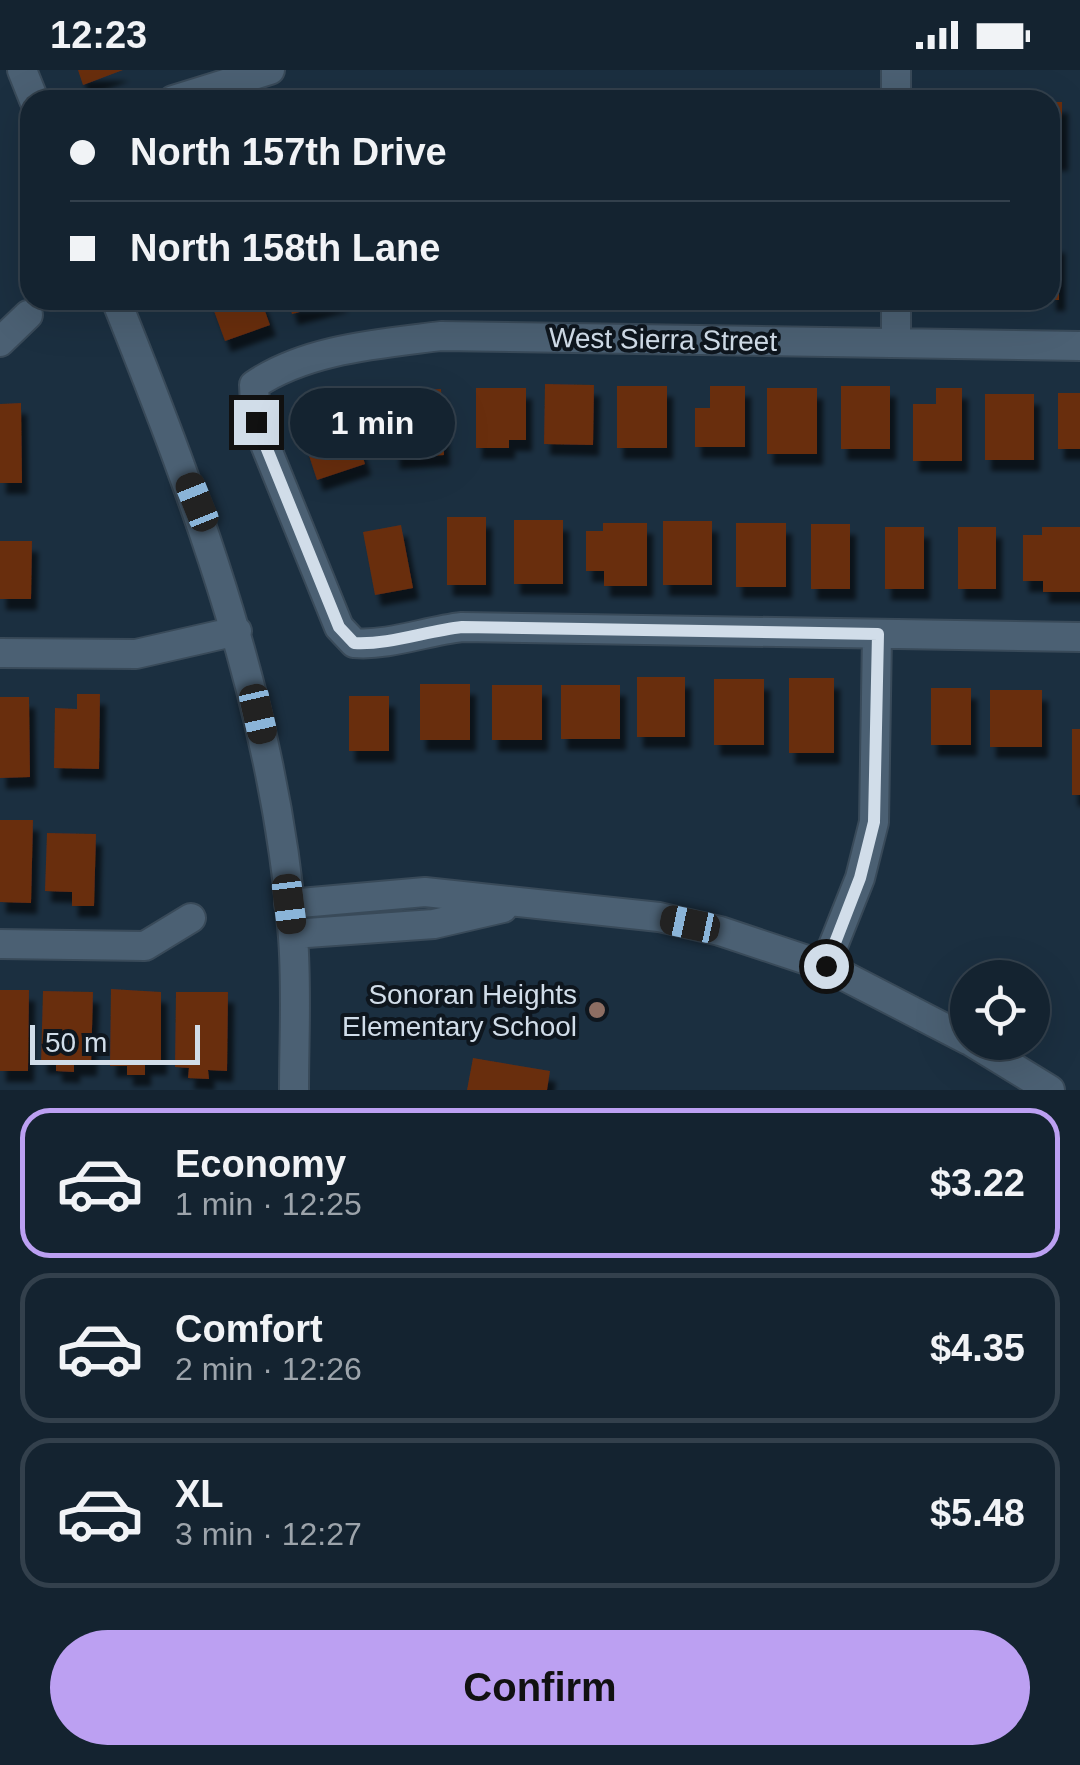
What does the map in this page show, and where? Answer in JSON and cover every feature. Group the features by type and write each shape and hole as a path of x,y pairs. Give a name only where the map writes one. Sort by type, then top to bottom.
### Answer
{"street":[{"path":"206,90 270,70"},
{"path":"120,310 197,502 237,631 272,783 293,934 294,1090"},
{"path":"896,310 896,343"},
{"path":"0,342 28,315"},
{"name":"West Sierra Street","path":"878,634 462,627 410,634 377,644 354,643 339,627 256,422 254,385 279,368 369,345 441,336 1080,346"},
{"path":"0,653 136,654 237,631"},
{"path":"826,966 860,878 874,822 878,634 1080,637"},
{"path":"289,904 425,892 659,918 720,931 826,966 950,1031"},
{"path":"293,934 434,924 519,904"},
{"path":"0,944 145,946 191,918"},
{"path":"1001,1060 1050,1090"}],"building":[{"path":"78,70 123,70 83,85"},
{"path":"1060,102 1062,102 1060,160"},
{"path":"214,310 265,310 270,325 225,341"},
{"path":"545,384 594,385 593,445 544,444"},
{"path":"617,386 667,386 667,448 617,448"},
{"path":"710,386 745,386 745,447 695,447 695,408 710,408"},
{"path":"841,386 890,386 890,449 841,449"},
{"path":"476,388 526,388 526,440 509,440 509,448 476,448"},
{"path":"767,388 817,388 817,454 767,454"},
{"path":"936,388 962,388 962,461 913,461 913,404 936,404"},
{"path":"441,389 444,455 394,458 391,392"},
{"path":"1058,393 1080,393 1080,449 1058,449"},
{"path":"985,394 1034,394 1034,460 985,460"},
{"path":"21,403 22,483 0,483 0,404"},
{"path":"320,405 325,419 348,411 365,464 317,480 295,413"},
{"path":"447,517 486,517 486,585 447,585"},
{"path":"514,520 563,520 563,584 514,584"},
{"path":"663,521 712,521 712,585 663,585"},
{"path":"603,523 647,523 647,586 604,586 604,571 586,571 586,531 603,531"},
{"path":"736,523 786,523 786,587 736,587"},
{"path":"811,524 850,524 850,589 811,589"},
{"path":"401,525 413,588 375,595 363,532"},
{"path":"885,527 924,527 924,589 885,589"},
{"path":"958,527 996,527 996,589 958,589"},
{"path":"1042,527 1080,527 1080,592 1043,592 1043,581 1023,581 1023,535 1042,535"},
{"path":"0,541 32,541 31,599 0,599"},
{"path":"637,677 685,677 685,737 637,737"},
{"path":"789,678 834,678 834,753 789,753"},
{"path":"714,679 764,679 764,745 714,745"},
{"path":"420,684 470,684 470,740 420,740"},
{"path":"492,685 542,685 542,740 492,740"},
{"path":"561,685 620,685 620,739 561,739"},
{"path":"931,688 971,688 971,745 931,745"},
{"path":"990,690 1042,690 1042,747 990,747"},
{"path":"77,694 100,694 99,769 54,768 55,708 77,709"},
{"path":"349,696 389,696 389,751 349,751"},
{"path":"0,697 29,697 30,777 0,778"},
{"path":"1072,729 1080,729 1080,795 1072,795"},
{"path":"0,820 33,820 31,903 0,902"},
{"path":"47,833 96,834 94,906 72,906 72,892 45,891"},
{"path":"111,989 161,992 161,1064 145,1064 145,1075 127,1075 127,1066 110,1066"},
{"path":"0,990 29,990 28,1071 0,1071"},
{"path":"43,991 93,992 91,1065 74,1065 74,1072 56,1071 56,1063 41,1063"},
{"path":"176,992 228,992 227,1071 208,1070 209,1079 188,1078 189,1068 175,1067"},
{"path":"473,1058 550,1071 547,1090 467,1090"}],"place":[{"name":"Sonoran Heights Elementary School","path":"597,1010"}],"route":[{"path":"256,422 339,627 354,643 377,644 410,634 462,627 878,634 874,822 860,878 826,966"}]}
